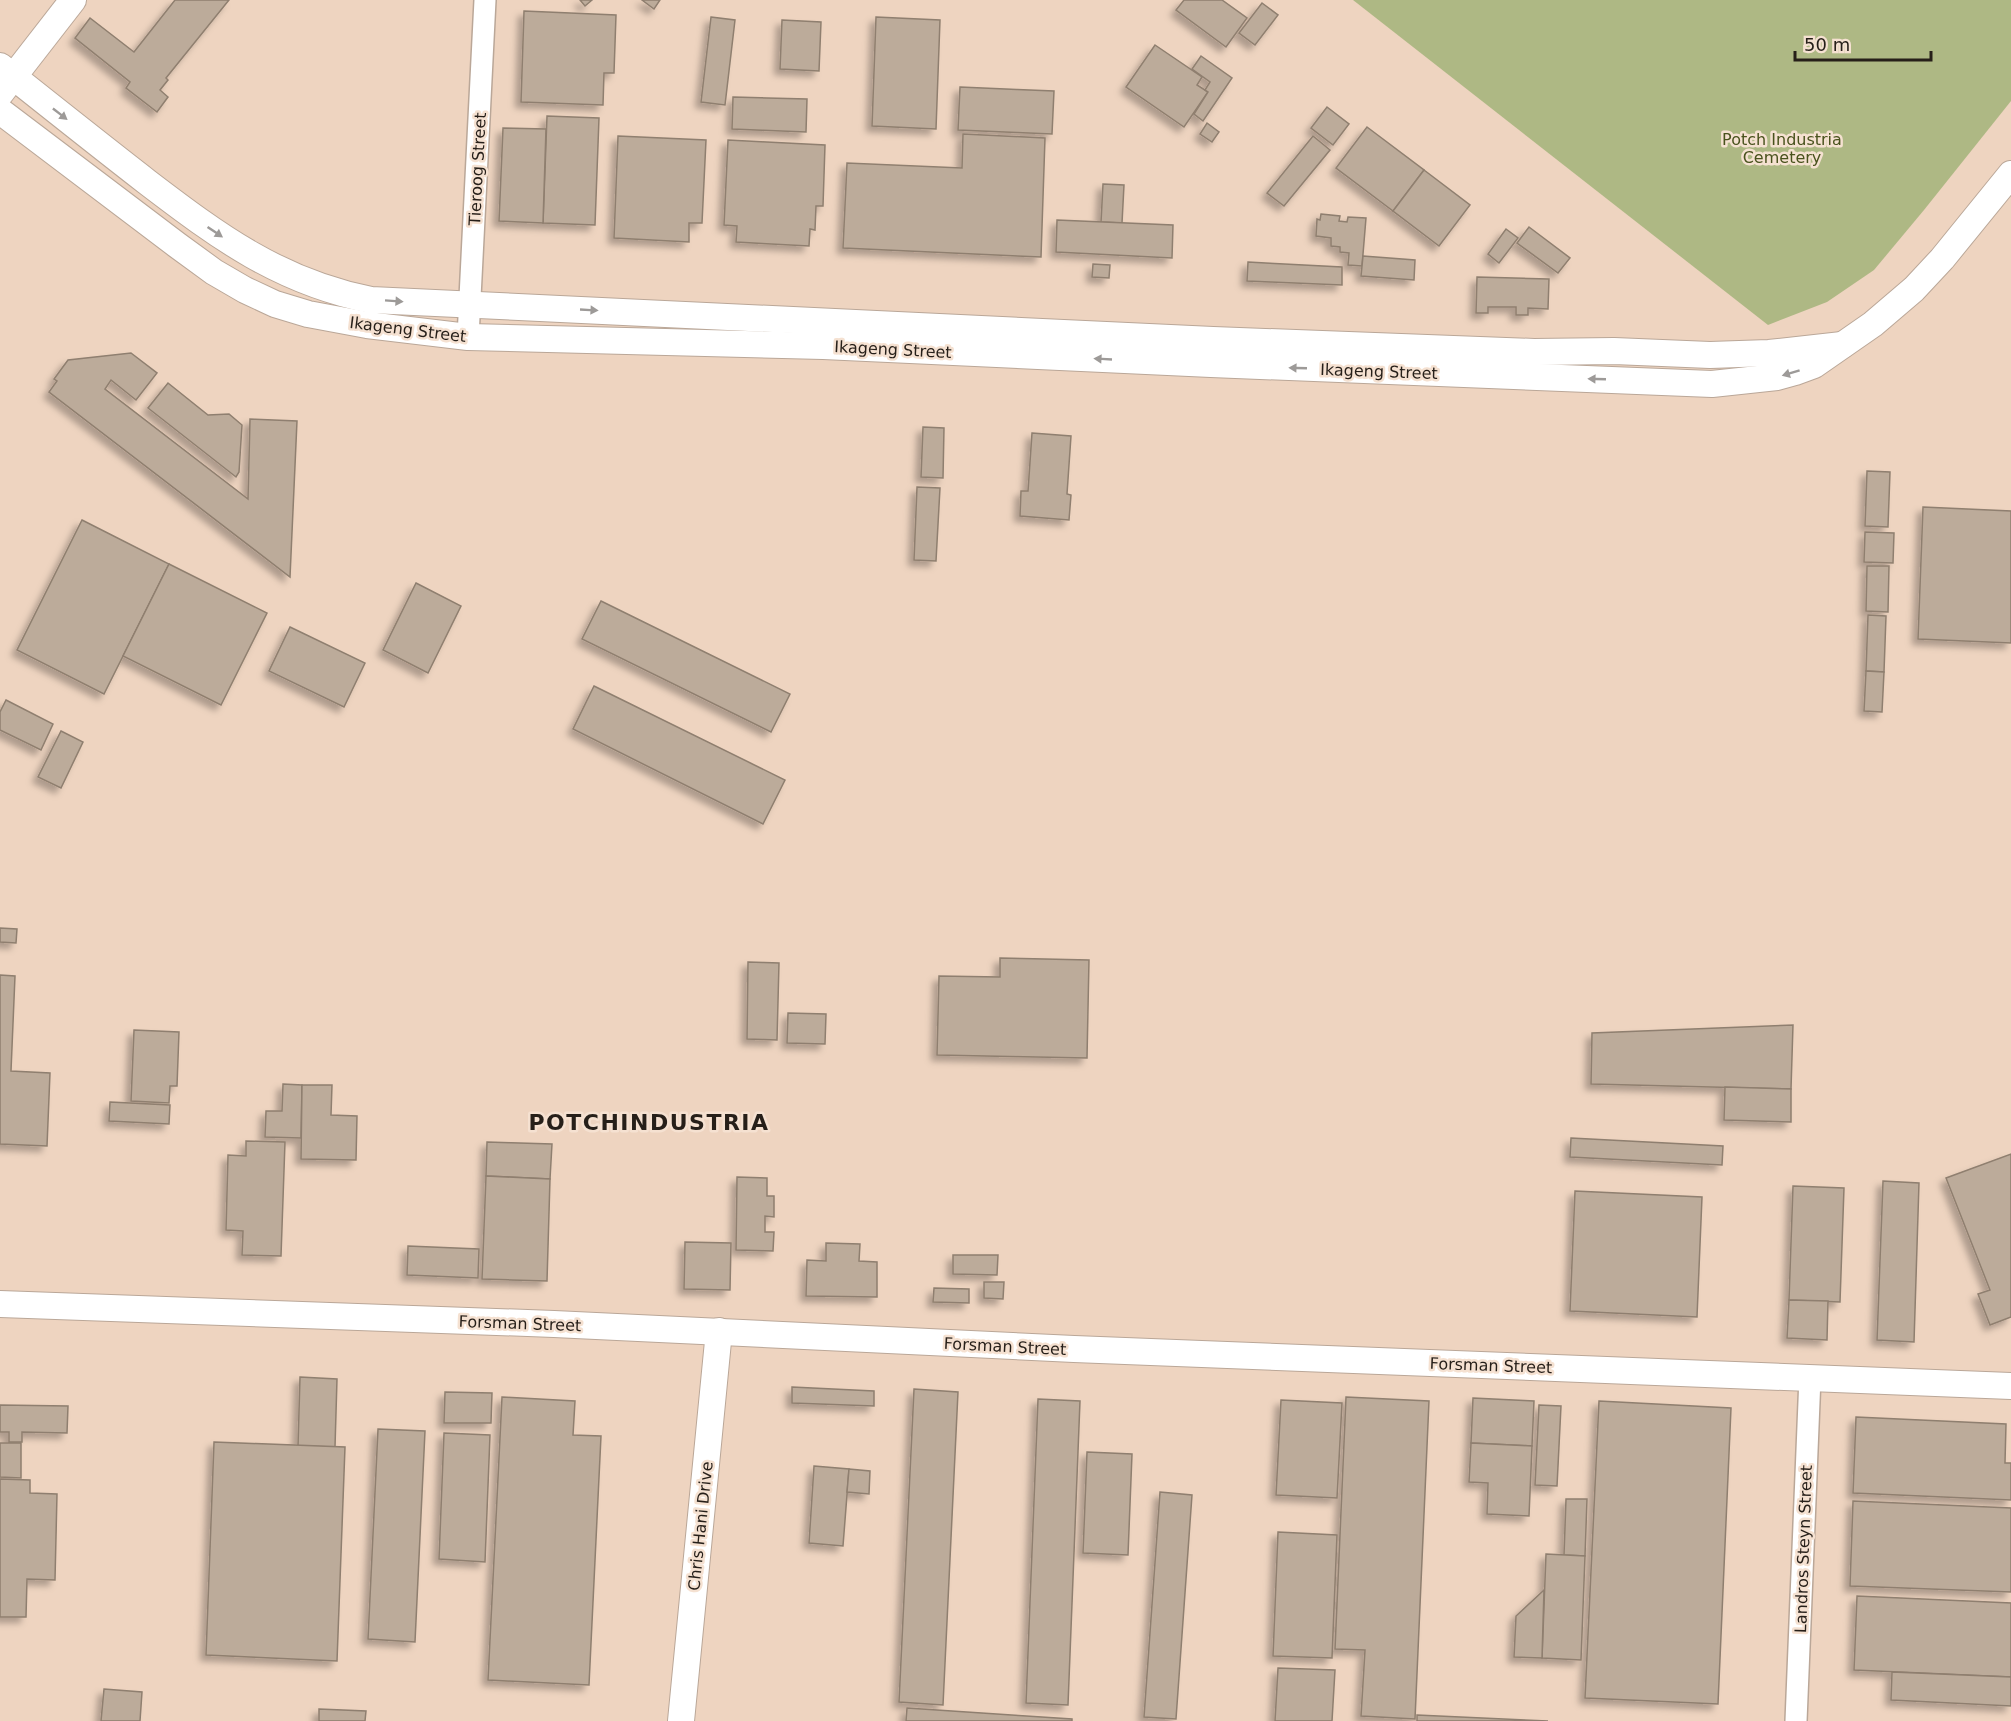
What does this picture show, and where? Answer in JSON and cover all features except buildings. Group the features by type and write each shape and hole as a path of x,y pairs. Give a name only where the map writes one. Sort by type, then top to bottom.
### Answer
{"street":[{"path":"5,79 73,0"},
{"name":"Tieroog Street","path":"468,337 485,0"},
{"name":"Ikageng Street","path":"5,79 240,249 282,272 344,294 371,300 1213,340 1534,352 1614,351 1710,355 1768,353 1842,345"},
{"name":"Ikageng Street","path":"0,111 214,272 275,304 308,314 367,325 468,337 823,346 1712,384 1778,377 1796,372 1814,365 1873,324 1914,289 1950,250 2011,174"},
{"path":"721,343 722,316"},
{"name":"Forsman Street","path":"0,1304 719,1331 1179,1353 2011,1386"},
{"name":"Chris Hani Drive","path":"681,1721 719,1331"},
{"name":"Landros Steyn Street","path":"1796,1721 1810,1377"}],"shaded area":[{"name":"POTCHINDUSTRIA","path":"0,0 2011,0 2011,1721 0,1721"}],"green space":[{"name":"Potch Industria Cemetery","path":"1353,0 2011,0 2011,101 1874,270 1827,302 1768,325"}],"district":[{"name":"POTCHINDUSTRIA","path":"649,1122"}]}
